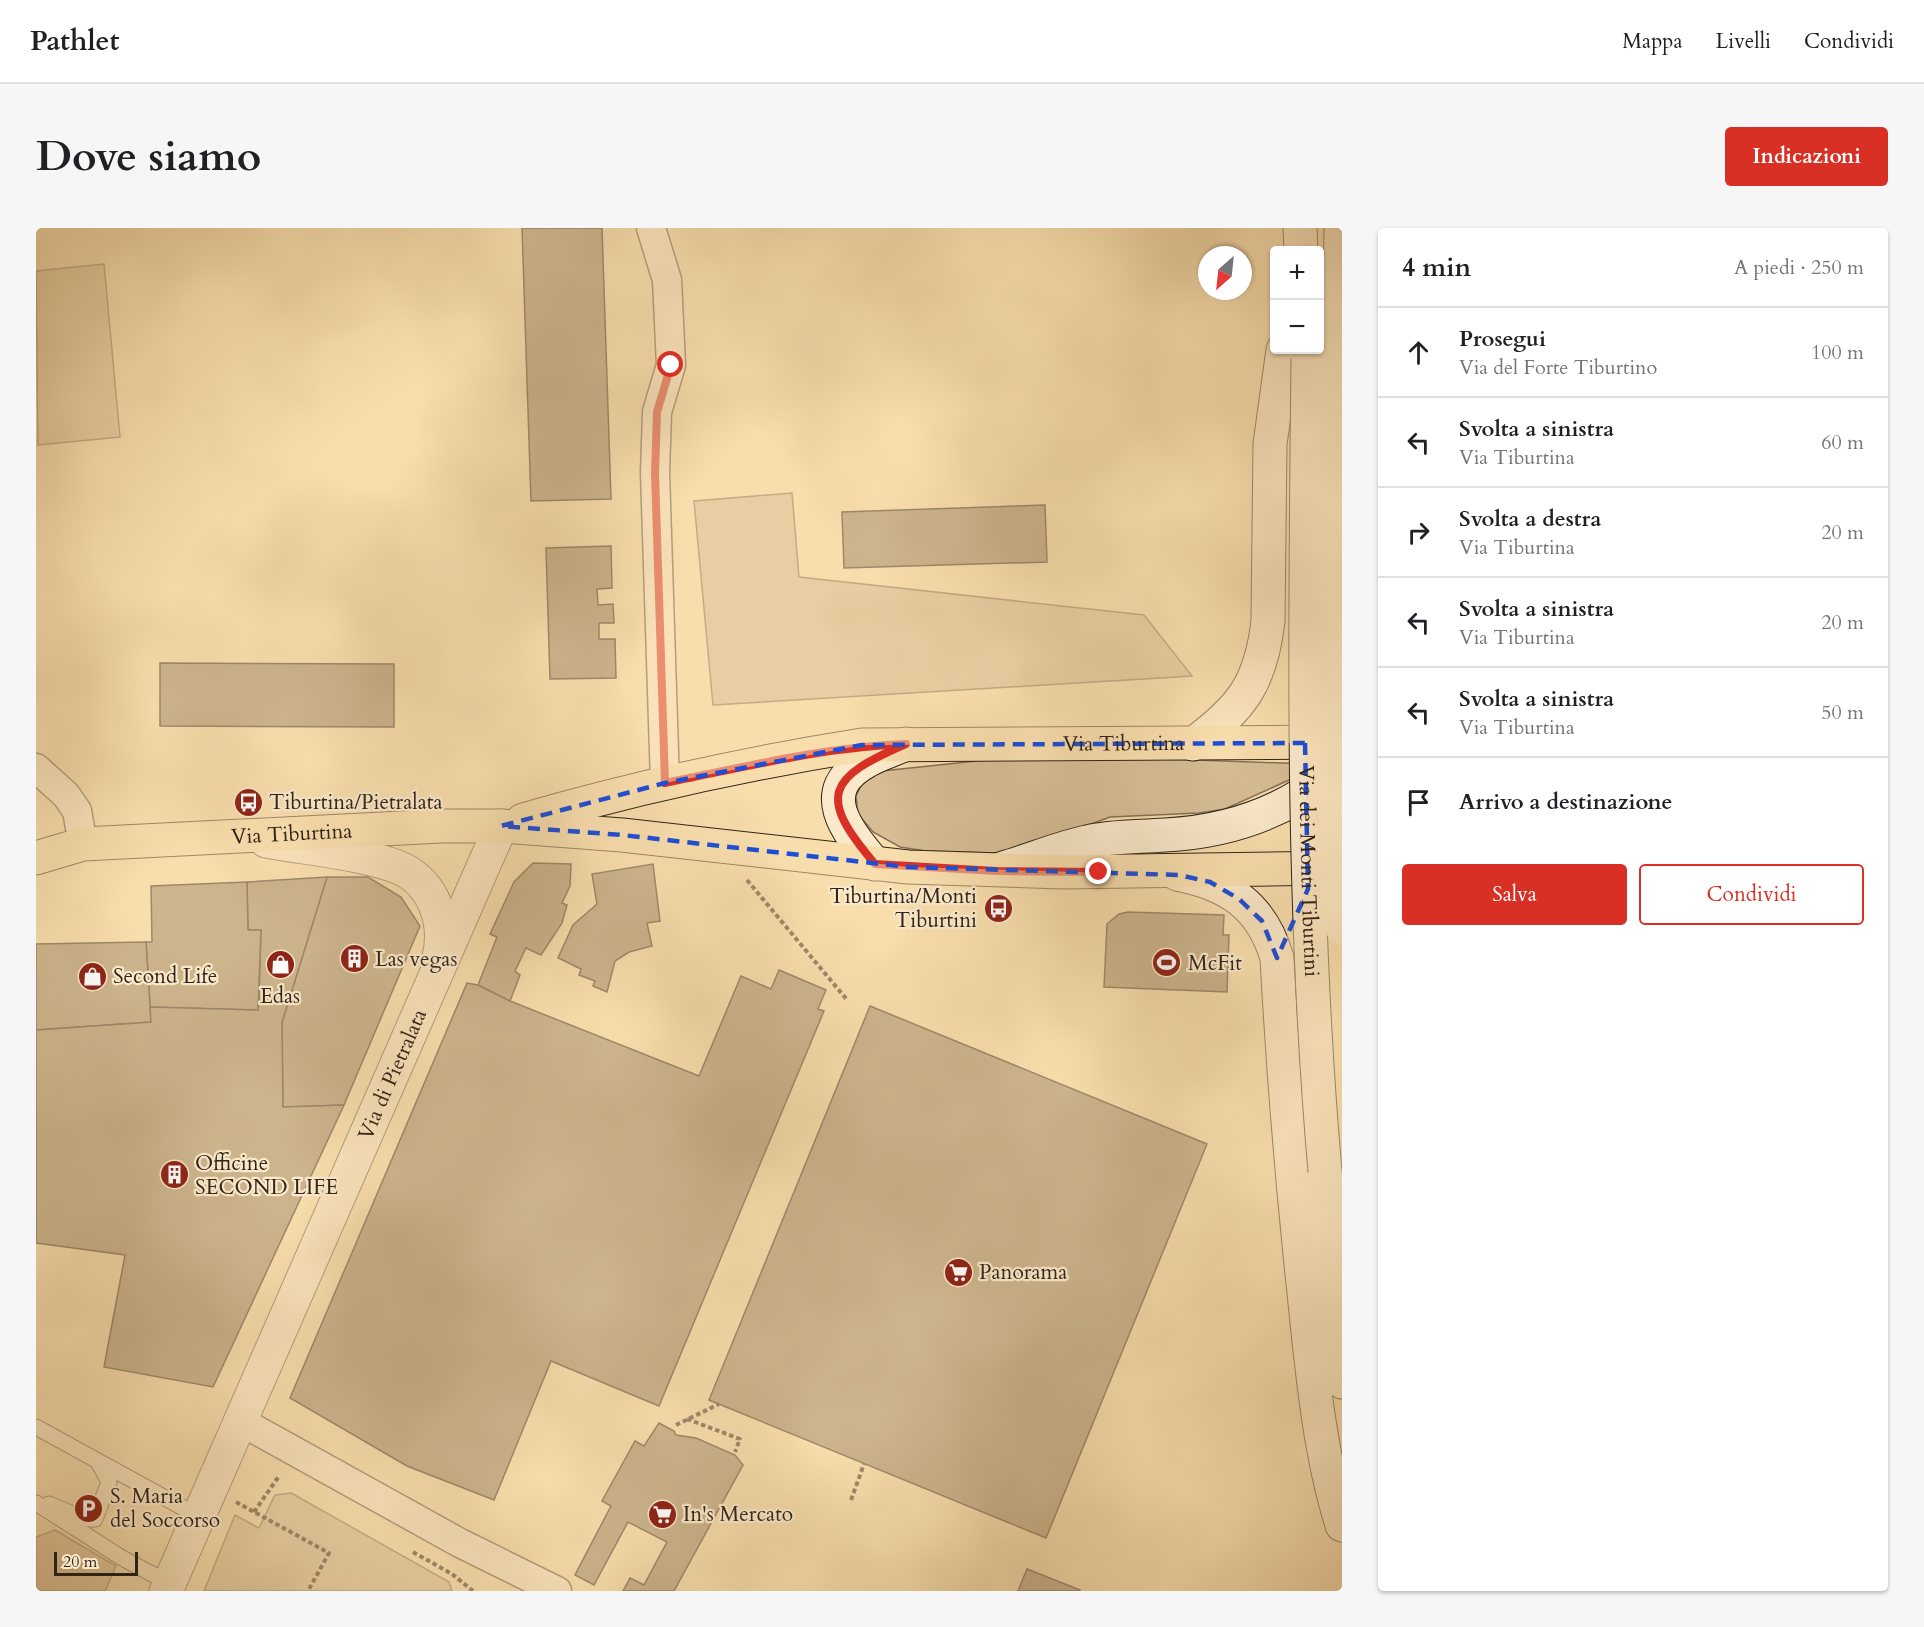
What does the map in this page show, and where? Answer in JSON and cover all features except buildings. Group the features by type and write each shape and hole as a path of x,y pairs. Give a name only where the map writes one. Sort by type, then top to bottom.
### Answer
{"main road":[{"path":"1290,246 1291,228"},
{"path":"1300,228 1301,246"},
{"path":"1193,744 1238,706 1254,681 1265,650 1268,621 1270,444 1310,356 1341,228"},
{"name":"Via dei Monti Tiburtini","path":"1310,356 1338,783 1342,928"},
{"name":"Via dei Monti Tiburtini","path":"1310,356 1305,804 1313,1025 1342,1382"},
{"name":"Via Tiburtina","path":"501,826 594,799 665,783 862,745 1342,741"},
{"name":"Via Tiburtina","path":"875,864 846,829 840,817 838,805 841,787 851,771 867,760 906,744"},
{"name":"Via Tiburtina","path":"996,871 1087,842 1120,837 1196,833 1243,824 1298,797 1342,762"},
{"name":"Via Tiburtina","path":"36,858 83,844 435,826 501,826 622,835 875,864 996,871 1155,872 1335,862"},
{"name":"Via di Pietralata","path":"168,1587 501,826"},
{"name":"Via Tiburtina","path":"36,832 83,844"},
{"path":"243,837 383,863 409,873 432,899 440,919 442,938 435,973"},
{"path":"1277,958 1305,893 1335,862"},
{"path":"1155,872 1193,878 1226,889 1262,921 1277,958 1297,1225 1307,1322 1325,1453 1342,1525"}],"street":[{"path":"651,228 667,280 671,365 657,412 655,473 665,783"},
{"path":"36,768 66,795 77,811 83,844"},
{"path":"240,1421 460,1543 557,1591"}],"lane":[{"path":"36,1427 198,1516"},
{"path":"36,1497 67,1513 84,1519 94,1519 109,1482 98,1461"},
{"path":"36,1503 168,1587"}],"path":[{"path":"742,875 848,1001"},
{"path":"677,1418 676,1425 718,1404"},
{"path":"687,1419 740,1439 735,1452"},
{"path":"851,1500 864,1464"},
{"path":"254,1512 277,1475 288,1481"},
{"path":"236,1502 329,1553 308,1591"},
{"path":"411,1551 452,1574 473,1591"}],"highlighted area":[{"path":"1305,743 1308,889 1277,958 1262,921 1239,899 1210,882 1179,875 908,867 622,835 501,826 665,783 862,745"}],"shaded area":[{"path":"104,264 120,437 38,445 36,271"},
{"path":"792,493 799,577 1144,615 1192,676 713,705 694,501"},
{"path":"1113,757 1309,764 1289,780 1225,809 1199,813 1110,817 1022,850 995,853 926,851 900,847 873,832 858,814 856,796 864,779 882,771 986,760"},
{"path":"291,1493 449,1582 452,1591 204,1591 235,1515 259,1528 275,1495"},
{"path":"55,1530 116,1566 105,1591 36,1591 36,1537"}],"place":[{"name":"Tiburtina/Pietralata","path":"248,802"},
{"name":"Tiburtina/Monti Tiburtini","path":"998,908"},
{"name":"Las vegas","path":"354,959"},
{"name":"McFit","path":"1167,963"},
{"name":"Edas","path":"280,965"},
{"name":"Second Life","path":"92,976"},
{"name":"Officine SECOND LIFE","path":"174,1175"},
{"name":"Panorama","path":"958,1272"},
{"name":"S. Maria del Soccorso","path":"89,1508"},
{"name":"In's Mercato","path":"662,1514"}],"route":[{"path":"671,365 657,412 655,473 665,783 862,745 906,744 867,760 851,771 841,787 838,805 840,817 846,829 875,864 996,871 1099,872"}]}
